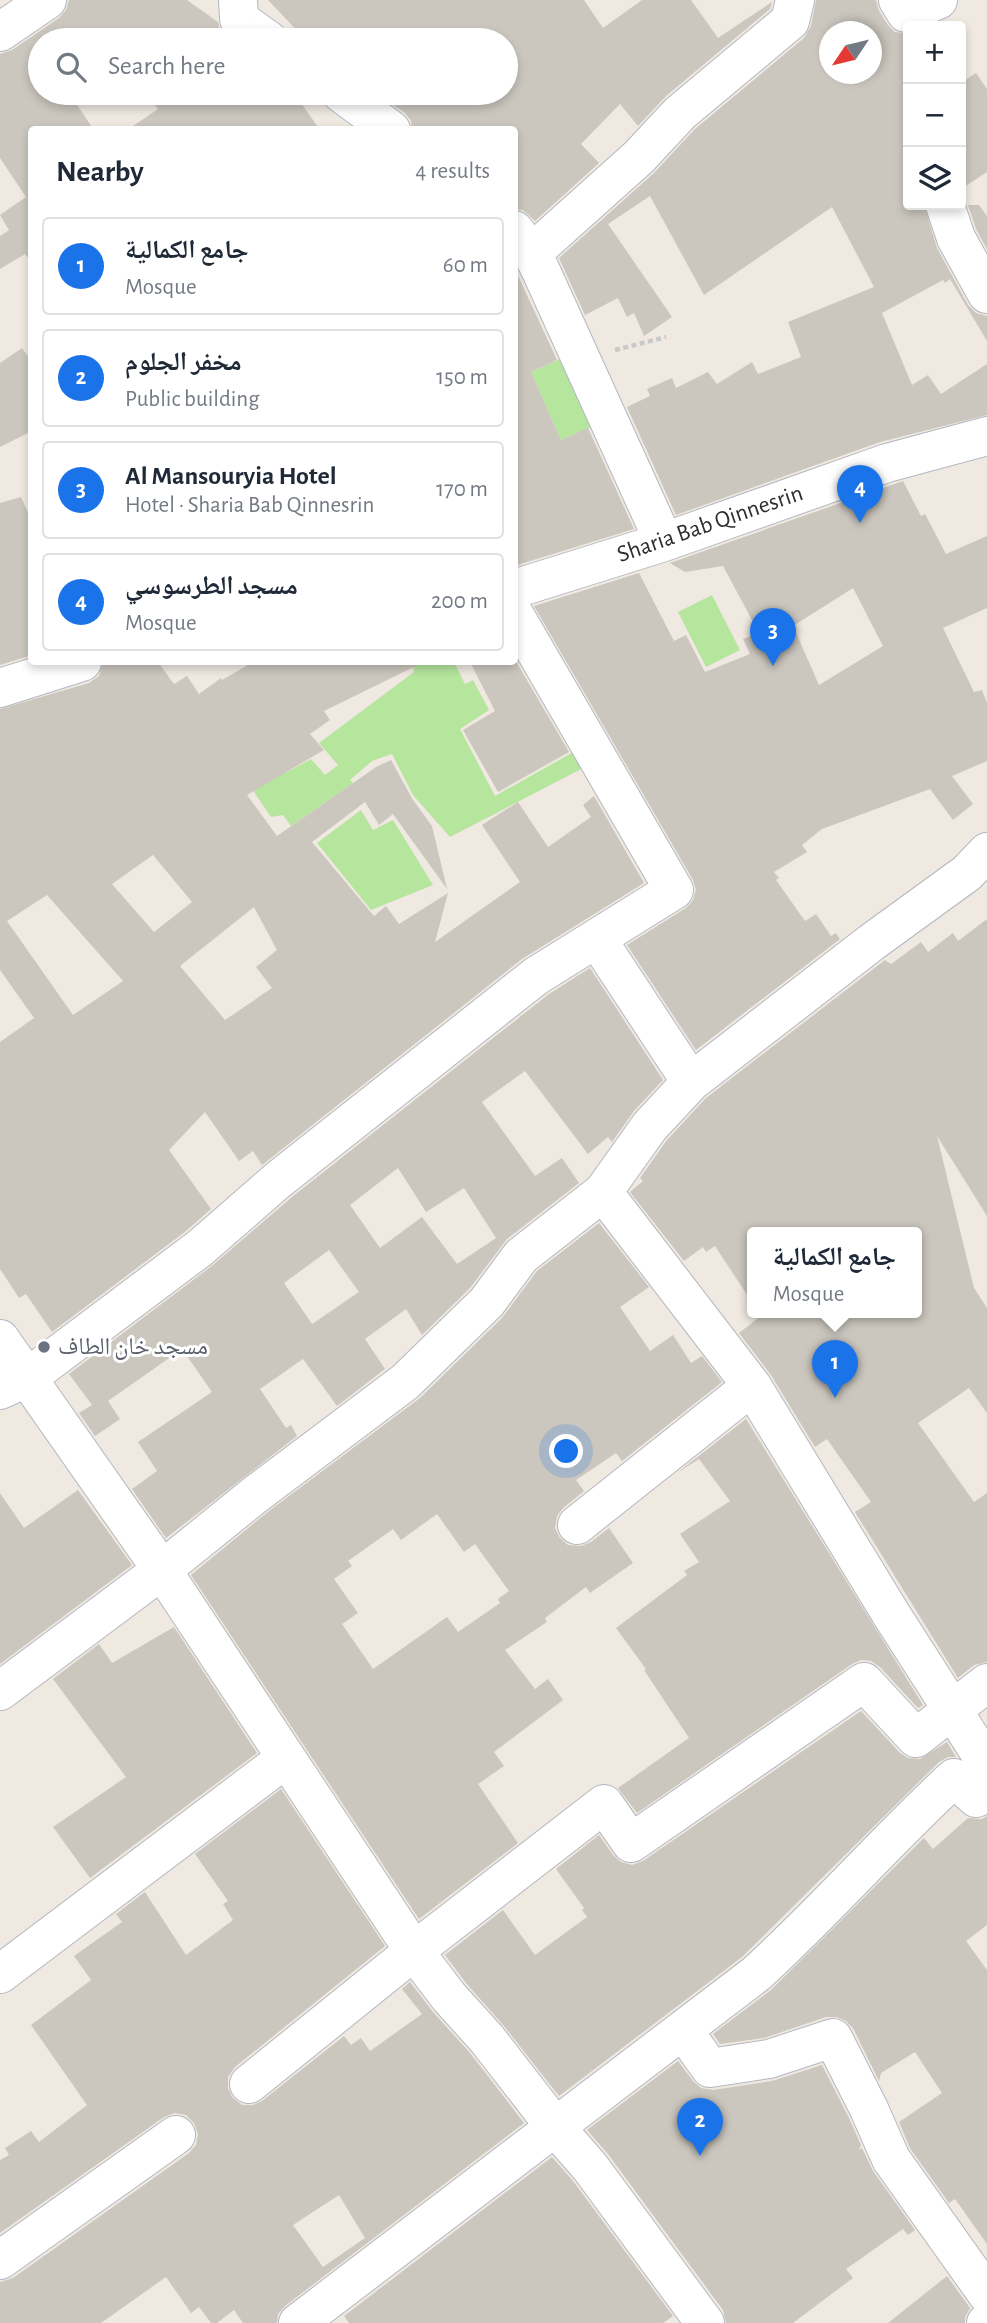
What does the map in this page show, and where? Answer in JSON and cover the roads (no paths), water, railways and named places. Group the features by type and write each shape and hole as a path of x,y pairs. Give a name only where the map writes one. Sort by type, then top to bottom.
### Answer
{"street":[{"path":"0,32 47,0"},
{"path":"237,0 239,19 251,28"},
{"path":"664,542 523,242 639,157 680,113 790,21 795,0"},
{"path":"898,0 906,13 938,0"},
{"path":"357,105 386,126"},
{"path":"947,210 956,237 987,294"},
{"name":"Sharia Bab Qinnesrin","path":"518,588 664,542 887,463 987,436"},
{"path":"14,1384 200,1248 278,1180 536,976 674,890 518,621"},
{"path":"0,688 73,665"},
{"path":"0,1691 405,1382 487,1302 522,1256 603,1192 649,1126 691,1082 872,942 967,873 987,852"},
{"path":"597,939 691,1082"},
{"path":"603,1192 752,1386 951,1709 978,1787"},
{"path":"0,1339 14,1384 162,1570 414,1951 449,1997 487,2039 555,2128 590,2167 700,2321"},
{"path":"577,1525 752,1386"},
{"path":"248,2084 604,1804 631,1843 864,1682 916,1738 978,1787"},
{"path":"916,1738 987,1684"},
{"path":"0,1974 285,1759"},
{"path":"298,2323 757,1974 914,1815 978,1787"},
{"path":"683,2030 710,2068 769,2059 833,2038 891,2159 987,2294"},
{"path":"0,2260 176,2135"}],"place":[{"name":"مسجد الطرسوسي","path":"860,523"},
{"name":"Al Mansouryia Hotel","path":"773,666"},
{"name":"مسجد خان الطاف","path":"44,1347"},
{"name":"جامع الكمالية","path":"835,1398"},
{"name":"مخفر الجلوم","path":"700,2156"}]}
